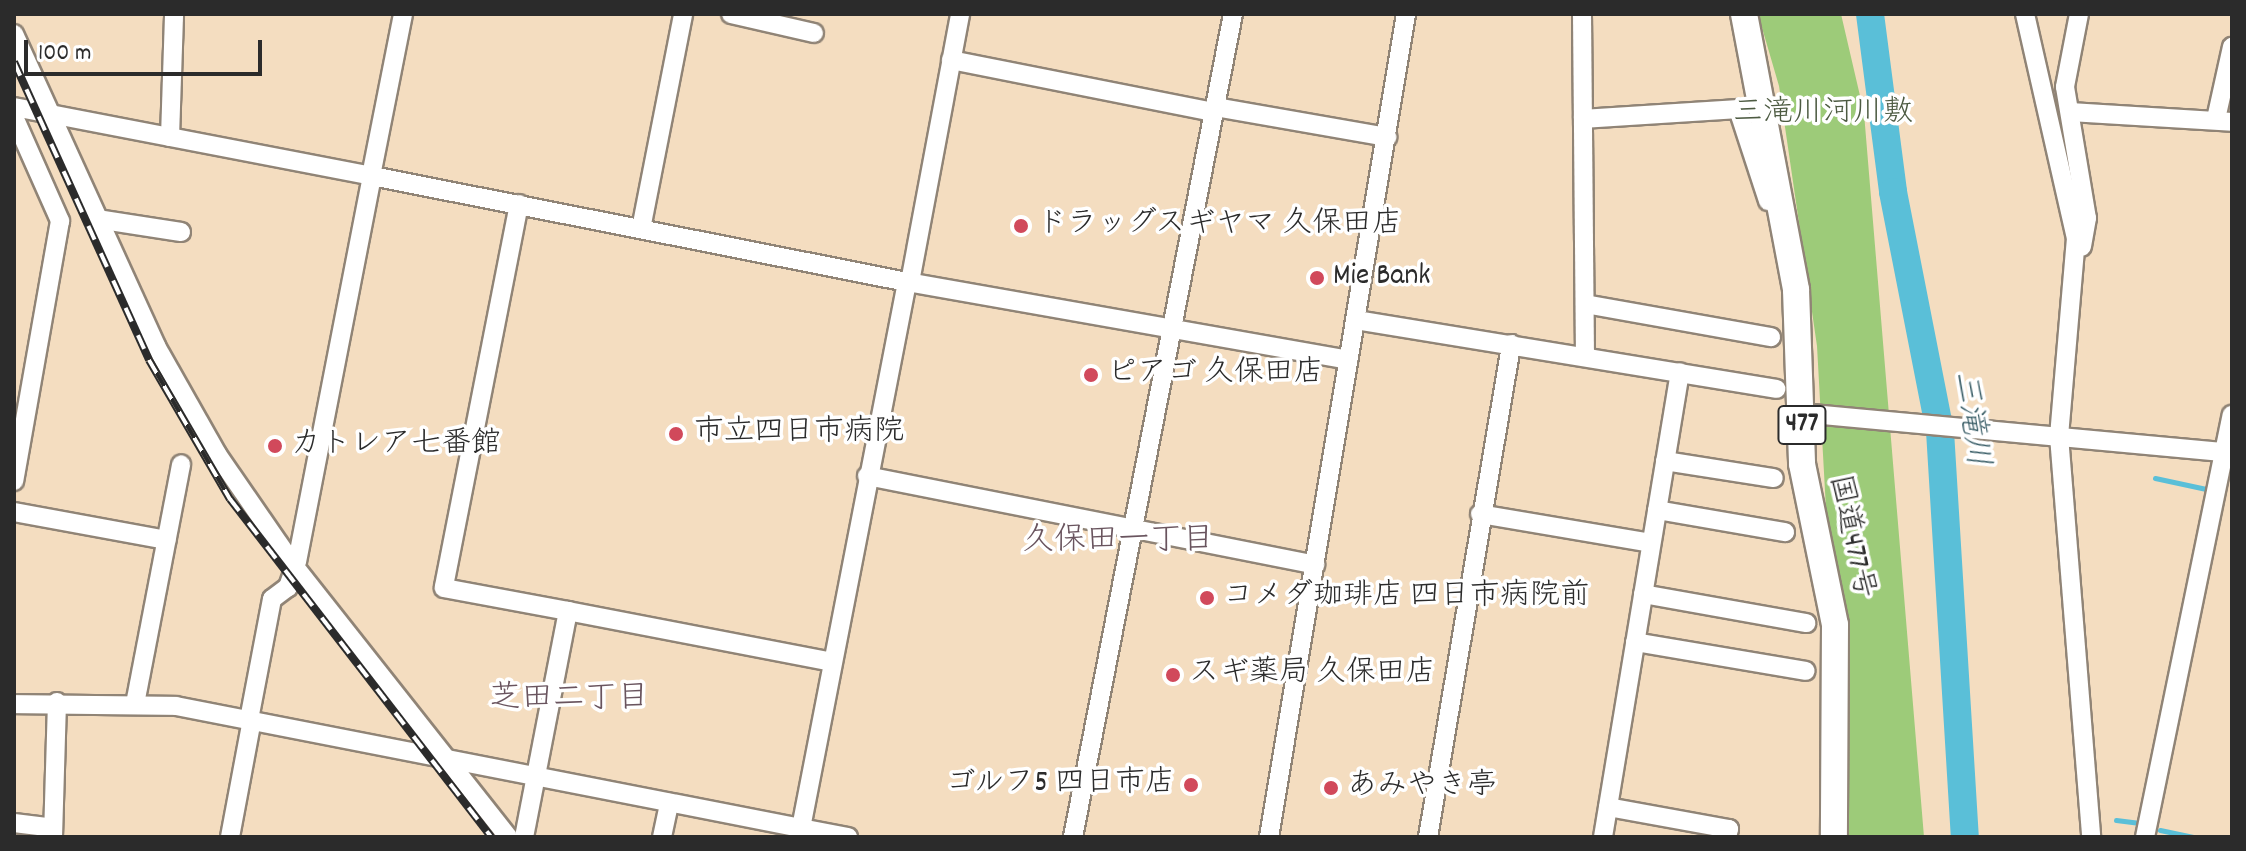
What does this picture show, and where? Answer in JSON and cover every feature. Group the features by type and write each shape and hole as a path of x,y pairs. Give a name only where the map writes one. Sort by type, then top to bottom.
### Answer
{"highway":[{"name":"国道477号","path":"1744,14 1786,229 1810,414 1802,464 1837,649 1834,837"}],"street":[{"path":"170,137 174,14"},
{"path":"230,837 272,599 288,587 295,567 403,14"},
{"path":"641,229 683,14"},
{"path":"731,14 814,33"},
{"path":"801,828 867,476 960,14"},
{"path":"1073,837 1233,14"},
{"path":"1269,837 1406,14"},
{"path":"1582,14 1585,355"},
{"path":"2025,14 2078,259"},
{"path":"2067,14 2077,23 2065,77 2087,218 2078,259 2059,436 2091,837"},
{"path":"14,34 97,219 186,400 295,567 508,837"},
{"path":"2070,112 2224,120 2232,47"},
{"path":"951,60 1214,109 1387,137"},
{"path":"14,107 1171,332 1348,360"},
{"path":"1583,119 1738,109 1772,213 1786,229"},
{"path":"14,117 60,217 14,481"},
{"path":"519,204 444,588 832,662"},
{"path":"97,219 181,232"},
{"path":"1585,304 1771,337"},
{"path":"1356,320 1585,355 1776,389"},
{"path":"1428,837 1511,344"},
{"path":"1603,837 1680,372"},
{"path":"1810,414 2228,453"},
{"path":"2150,836 2228,453 2232,415"},
{"path":"1665,461 1774,478"},
{"path":"135,704 181,464"},
{"path":"867,476 1133,532 1315,565"},
{"path":"1657,510 1785,532"},
{"path":"14,512 166,540"},
{"path":"1480,514 1651,543"},
{"path":"1643,594 1806,623"},
{"path":"524,837 568,611"},
{"path":"1635,642 1806,671"},
{"path":"14,823 53,833 57,702"},
{"path":"14,704 135,704 250,720 848,837"},
{"path":"662,837 669,803"},
{"path":"1608,807 1729,829 1727,837"}],"green space":[{"name":"三滝川河川敷","path":"1758,14 1841,14 1864,113 1924,837 1848,837 1850,655 1826,509 1817,346 1779,86"}],"waterway":[{"name":"三滝川","path":"1870,14 1893,192 1940,431 1965,837"},
{"path":"2155,478 2211,490"},
{"path":"2116,820 2142,823"},
{"path":"2160,830 2194,837"}],"railway":[{"path":"14,62 149,360 230,499 491,837"}],"place":[{"name":"ドラッグスギヤマ 久保田店","path":"1021,226"},
{"name":"Mie Bank","path":"1317,278"},
{"name":"ピアゴ 久保田店","path":"1091,375"},
{"name":"市立四日市病院","path":"676,434"},
{"name":"カトレア七番館","path":"275,446"},
{"name":"コメダ珈琲店 四日市病院前","path":"1207,598"},
{"name":"スギ薬局 久保田店","path":"1173,675"},
{"name":"ゴルフ5 四日市店","path":"1191,785"},
{"name":"あみやき亭","path":"1331,788"}],"district":[{"name":"久保田一丁目","path":"1118,542"},
{"name":"芝田二丁目","path":"569,700"}]}
